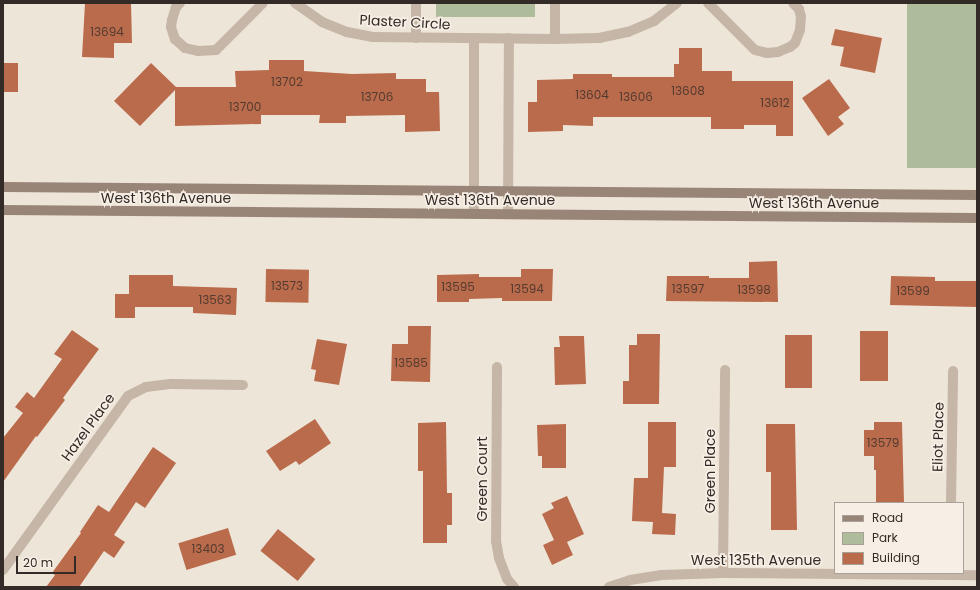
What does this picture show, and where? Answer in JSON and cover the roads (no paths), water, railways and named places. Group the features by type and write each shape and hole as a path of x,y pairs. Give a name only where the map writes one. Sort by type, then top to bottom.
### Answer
{"main road":[{"name":"West 136th Avenue","path":"3,187 977,194"},
{"name":"West 136th Avenue","path":"3,210 977,218"}],"street":[{"path":"180,3 176,8 171,27 175,39 185,48 198,51 216,50 263,3"},
{"name":"Plaster Circle","path":"295,3 322,22 346,32 372,37 555,39 599,38 628,32 654,21 677,3"},
{"path":"416,3 416,38"},
{"path":"555,3 555,39"},
{"path":"708,3 755,50 767,53 778,52 795,43 800,30 801,17 800,9 794,3"},
{"path":"474,38 474,214"},
{"path":"508,38 508,214"},
{"name":"Green Court","path":"497,366 496,541 498,558 507,579 514,587"},
{"name":"Green Place","path":"724,370 724,573"},
{"name":"Eliot Place","path":"951,502 953,371"},
{"name":"Hazel Place","path":"3,570 128,396 146,387 172,384 243,384"},
{"name":"West 135th Avenue","path":"609,587 646,576 724,573 834,573"},
{"name":"West 135th Avenue","path":"950,574 977,575"}]}
